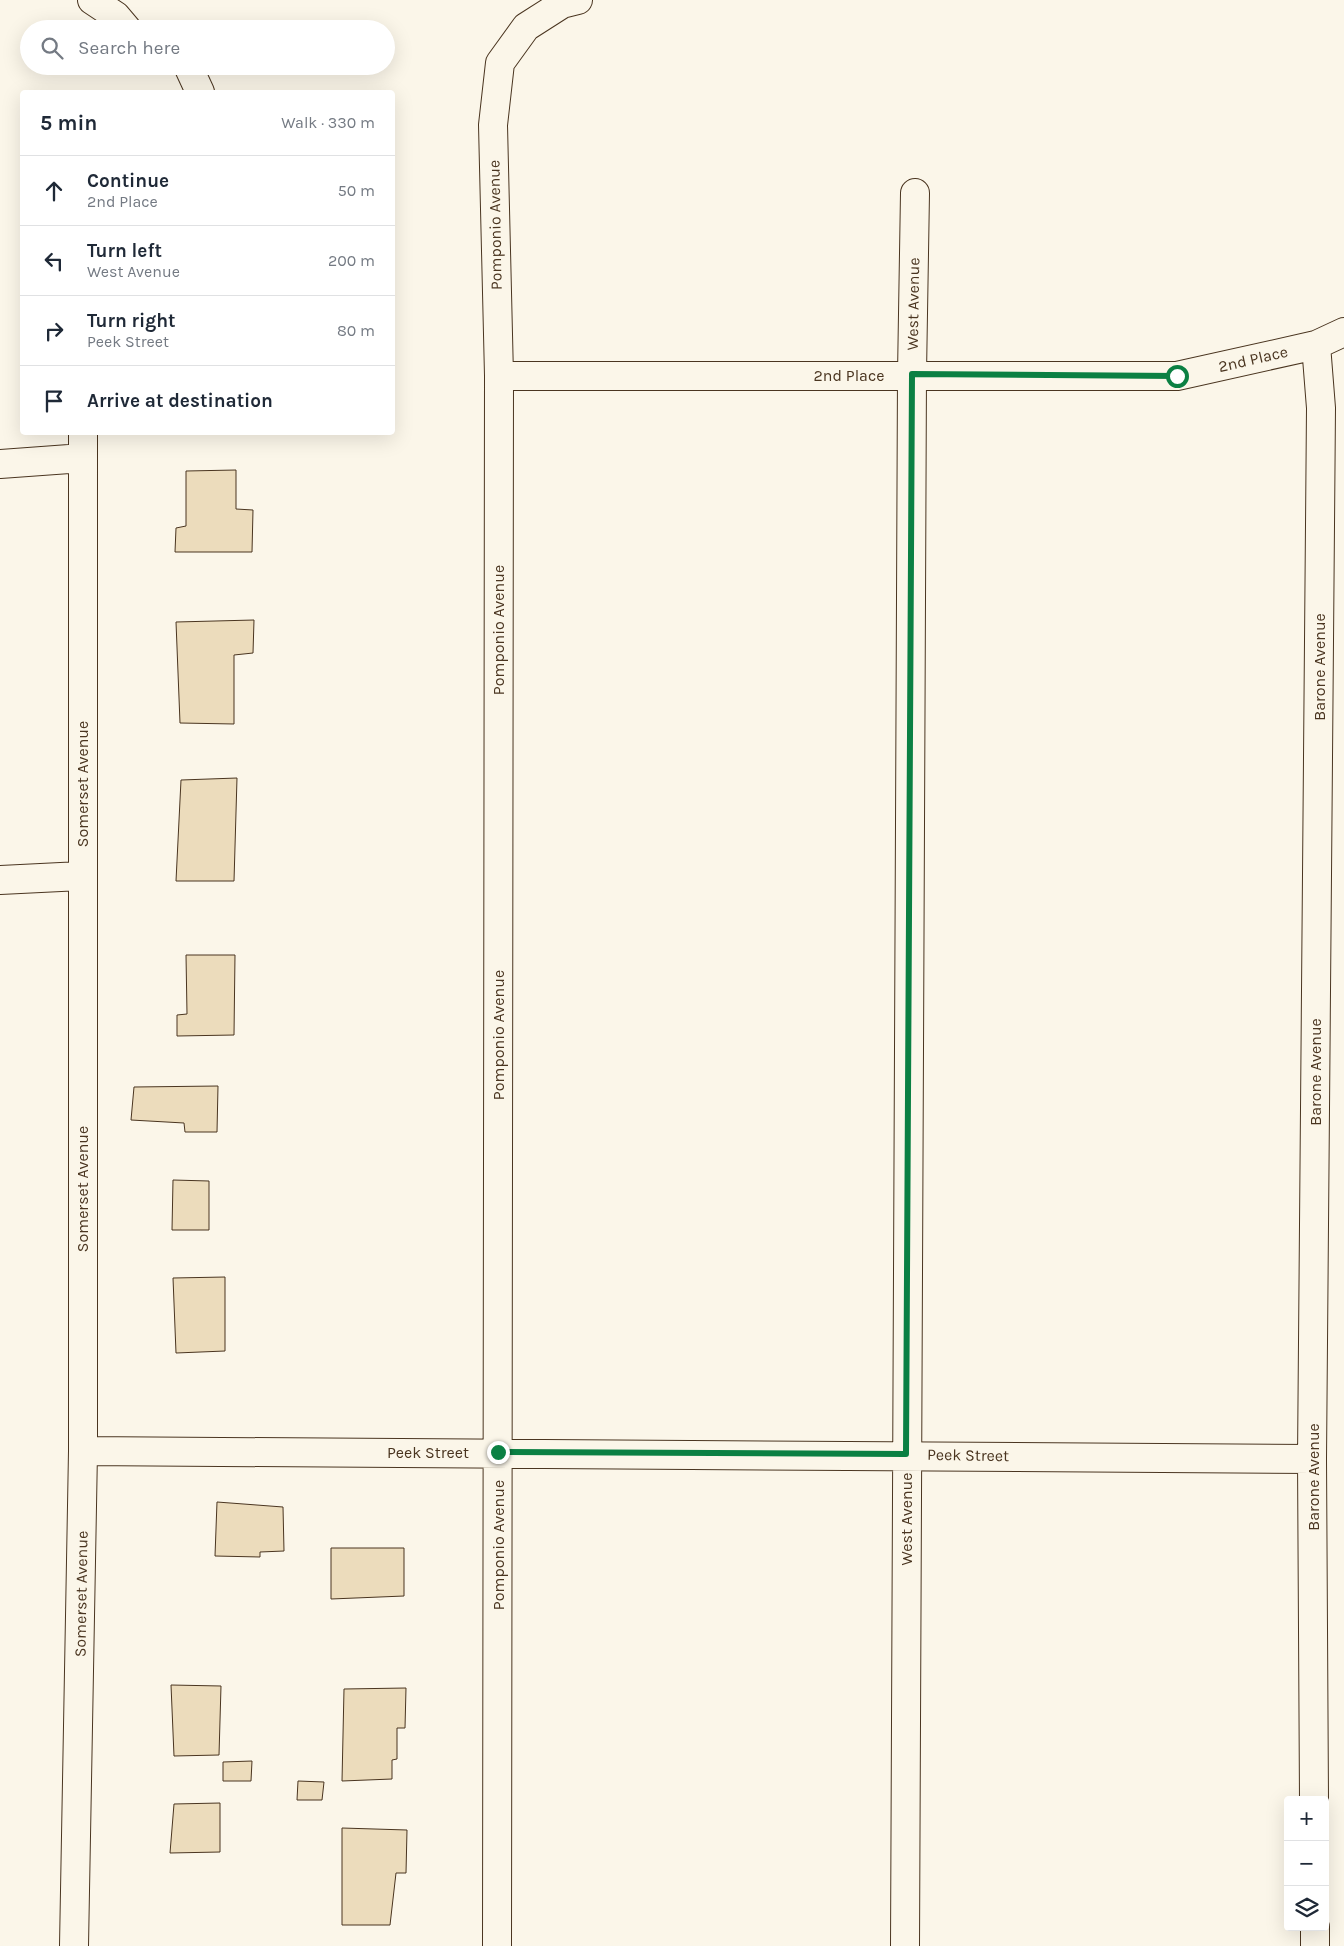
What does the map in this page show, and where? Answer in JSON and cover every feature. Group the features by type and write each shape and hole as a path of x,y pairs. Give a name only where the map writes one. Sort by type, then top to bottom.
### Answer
{"street":[{"path":"92,0 119,20"},
{"name":"Pomponio Avenue","path":"497,1946 499,376 493,125 500,64 526,27 562,4 578,0"},
{"path":"192,75 199,90"},
{"name":"West Avenue","path":"905,1946 912,374 915,193"},
{"name":"2nd Place","path":"499,376 912,374 1177,376 1316,345 1344,332"},
{"name":"Barone Avenue","path":"1314,1796 1312,1459 1320,418 1316,345"},
{"path":"0,464 83,445"},
{"name":"Somerset Avenue","path":"74,1946 83,1450 81,876 83,445"},
{"path":"0,880 81,876"},
{"name":"Peek Street","path":"83,1450 906,1454 1312,1459"},
{"path":"1315,1931 1315,1946"}],"building":[{"path":"236,470 236,509 253,510 252,552 175,552 176,528 186,526 186,471"},
{"path":"254,620 253,653 234,655 234,724 180,723 176,622"},
{"path":"237,778 234,881 176,881 181,780"},
{"path":"186,955 235,955 234,1035 177,1036 177,1015 187,1014"},
{"path":"218,1086 217,1132 185,1132 184,1123 131,1120 134,1087"},
{"path":"173,1180 209,1181 209,1230 172,1230"},
{"path":"225,1277 225,1351 176,1353 173,1278"},
{"path":"217,1502 283,1507 284,1551 260,1552 260,1557 215,1556"},
{"path":"331,1548 404,1548 404,1596 331,1599"},
{"path":"171,1685 221,1686 219,1755 174,1756"},
{"path":"406,1688 405,1728 397,1728 397,1759 392,1760 392,1779 342,1781 344,1689"},
{"path":"252,1761 251,1781 223,1781 223,1762"},
{"path":"298,1781 324,1782 322,1800 297,1800"},
{"path":"220,1803 220,1852 170,1853 174,1804"},
{"path":"342,1828 407,1830 406,1873 396,1873 390,1925 342,1925"}],"route":[{"path":"498,1452 906,1454 912,374 1177,376"}]}
